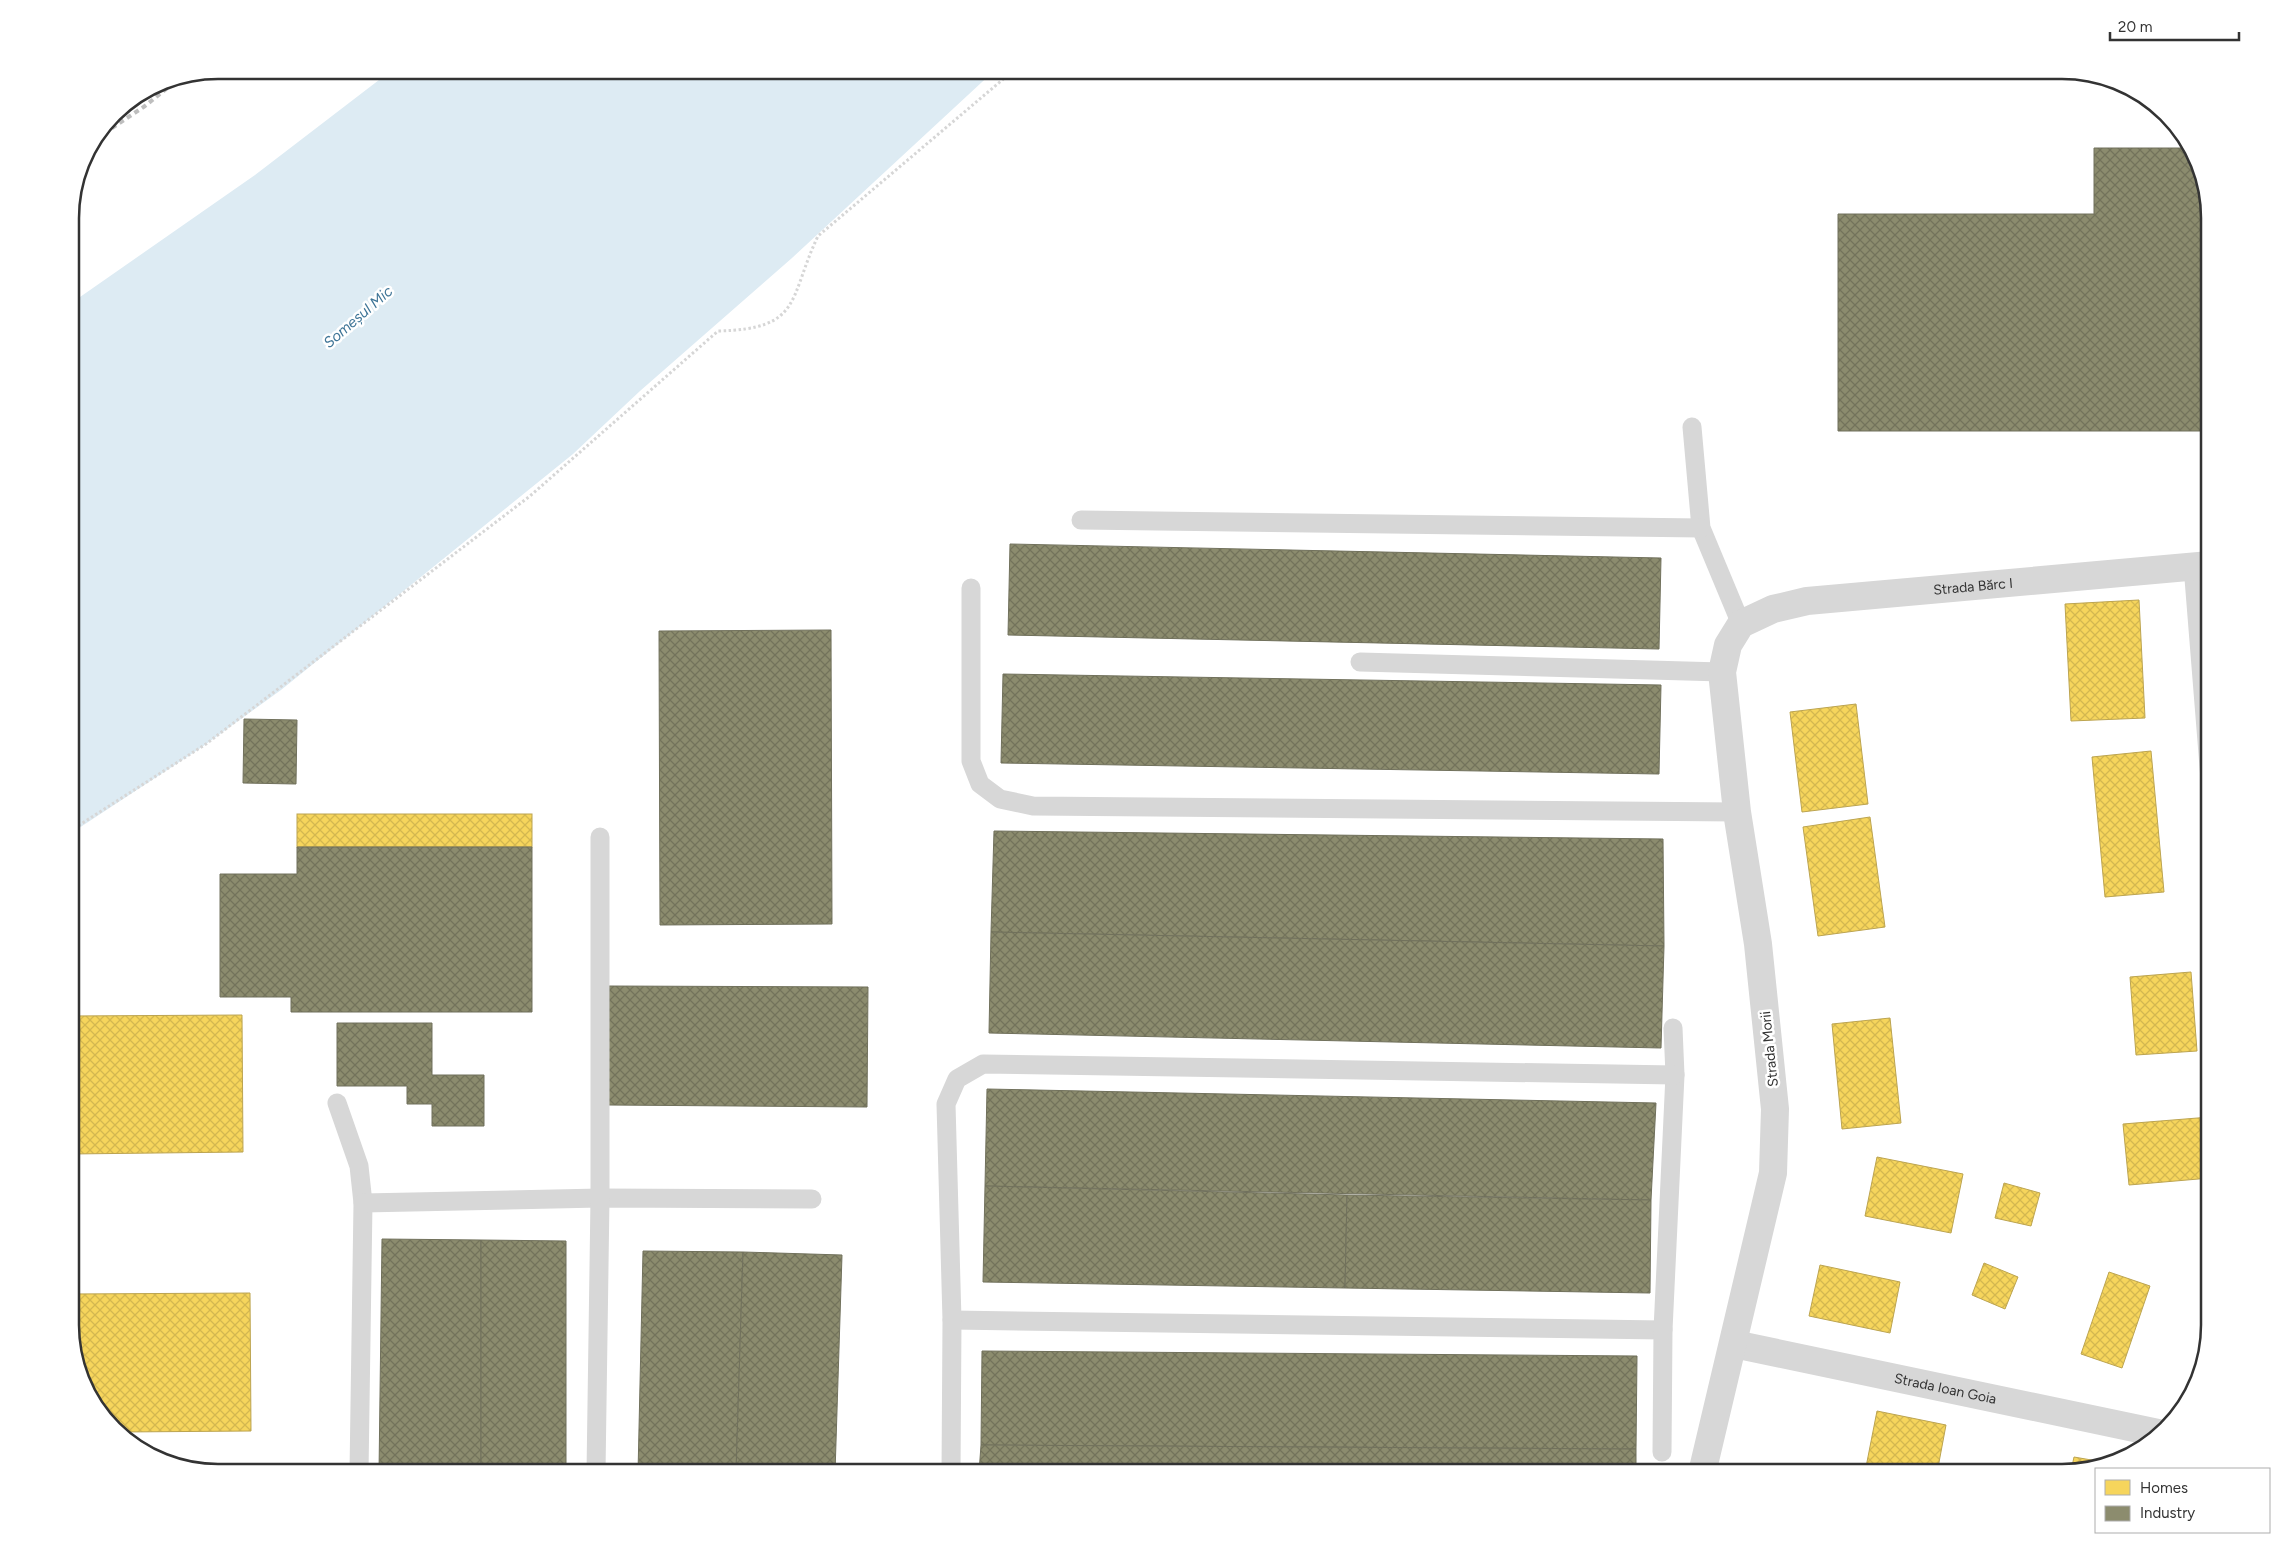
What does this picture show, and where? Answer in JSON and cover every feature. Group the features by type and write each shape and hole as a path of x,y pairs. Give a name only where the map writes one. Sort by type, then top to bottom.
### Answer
{"street":[{"name":"Strada Bărc I","path":"1741,624 1773,609 1807,601 2201,566"},
{"name":"Strada Morii","path":"1704,1464 1774,1173 1776,1109 1758,944 1736,812 1722,672 1728,645 1741,624"},
{"name":"Strada Ioan Goia","path":"1734,1344 2152,1432"}],"lane":[{"path":"1692,427 1701,528 1741,624"},
{"path":"1081,520 1701,528"},
{"path":"971,588 971,761 980,784 1000,799 1033,806 1736,812"},
{"path":"1360,662 1722,672"},
{"path":"596,1464 600,1198 600,838"},
{"path":"1662,1452 1663,1330 1675,1075 1673,1028"},
{"path":"951,1464 952,1320 946,1104 957,1079 984,1064 1675,1075"},
{"path":"337,1103 359,1166 363,1203 359,1464"},
{"path":"363,1203 600,1198 812,1199"},
{"path":"952,1320 1663,1330"}],"path":[{"path":"79,825 206,744 522,502 718,331 746,330 776,321 792,304 806,263 818,236 1003,79"}],"water":[{"name":"Someșul Mic","path":"380,79 985,79 792,258 640,391 573,454 281,690 202,747 79,828 79,298 255,175"}],"building: Homes":[{"path":"2139,600 2145,718 2071,721 2065,604"},
{"path":"1856,704 1868,804 1802,812 1790,712"},
{"path":"2151,751 2164,892 2105,897 2092,757"},
{"path":"297,814 532,814 532,847 297,847"},
{"path":"1870,817 1885,927 1818,936 1803,827"},
{"path":"2191,972 2197,1051 2136,1055 2130,977"},
{"path":"242,1015 243,1152 79,1154 79,1016"},
{"path":"1890,1018 1901,1123 1842,1129 1832,1024"},
{"path":"2201,1118 2201,1179 2129,1185 2123,1124"},
{"path":"1877,1157 1963,1174 1951,1233 1865,1216"},
{"path":"2004,1183 2040,1193 2031,1226 1995,1218"},
{"path":"1984,1263 2018,1277 2005,1309 1972,1295"},
{"path":"1820,1265 1900,1282 1890,1333 1809,1316"},
{"path":"2109,1272 2150,1286 2122,1368 2081,1354"},
{"path":"250,1293 251,1431 128,1432 107,1410 97,1395 86,1370 81,1353 79,1335 79,1294"},
{"path":"1877,1411 1946,1425 1939,1464 1867,1464"},
{"path":"2074,1457 2095,1461 2081,1463 2073,1463"}],"building: Industry":[{"path":"2094,148 2182,148 2194,173 2199,190 2201,208 2201,431 1838,431 1838,214 2094,214"},
{"path":"1010,544 1661,558 1659,649 1008,635"},
{"path":"831,630 832,924 660,925 659,631"},
{"path":"1003,674 1661,685 1659,774 1001,763"},
{"path":"244,719 297,720 296,784 243,783"},
{"path":"994,831 1663,839 1664,946 991,932"},
{"path":"297,847 532,847 532,1012 291,1012 291,997 220,997 220,874 297,874"},
{"path":"991,932 1664,946 1661,1048 989,1033"},
{"path":"609,986 868,987 867,1107 608,1105"},
{"path":"337,1023 432,1023 432,1075 484,1075 484,1126 432,1126 432,1104 407,1104 407,1086 337,1086"},
{"path":"987,1089 1656,1103 1651,1200 985,1186"},
{"path":"985,1186 1347,1195 1345,1288 983,1282"},
{"path":"1347,1195 1651,1200 1650,1293 1345,1288"},
{"path":"382,1239 481,1240 481,1464 379,1464"},
{"path":"481,1240 566,1241 566,1464 481,1464"},
{"path":"643,1251 743,1252 736,1464 638,1464"},
{"path":"743,1252 842,1255 835,1464 736,1464"},
{"path":"982,1351 1637,1356 1636,1449 981,1445"},
{"path":"981,1445 1636,1449 1636,1464 980,1464"}],"railway":[{"path":"110,129 145,106 168,88"}]}
